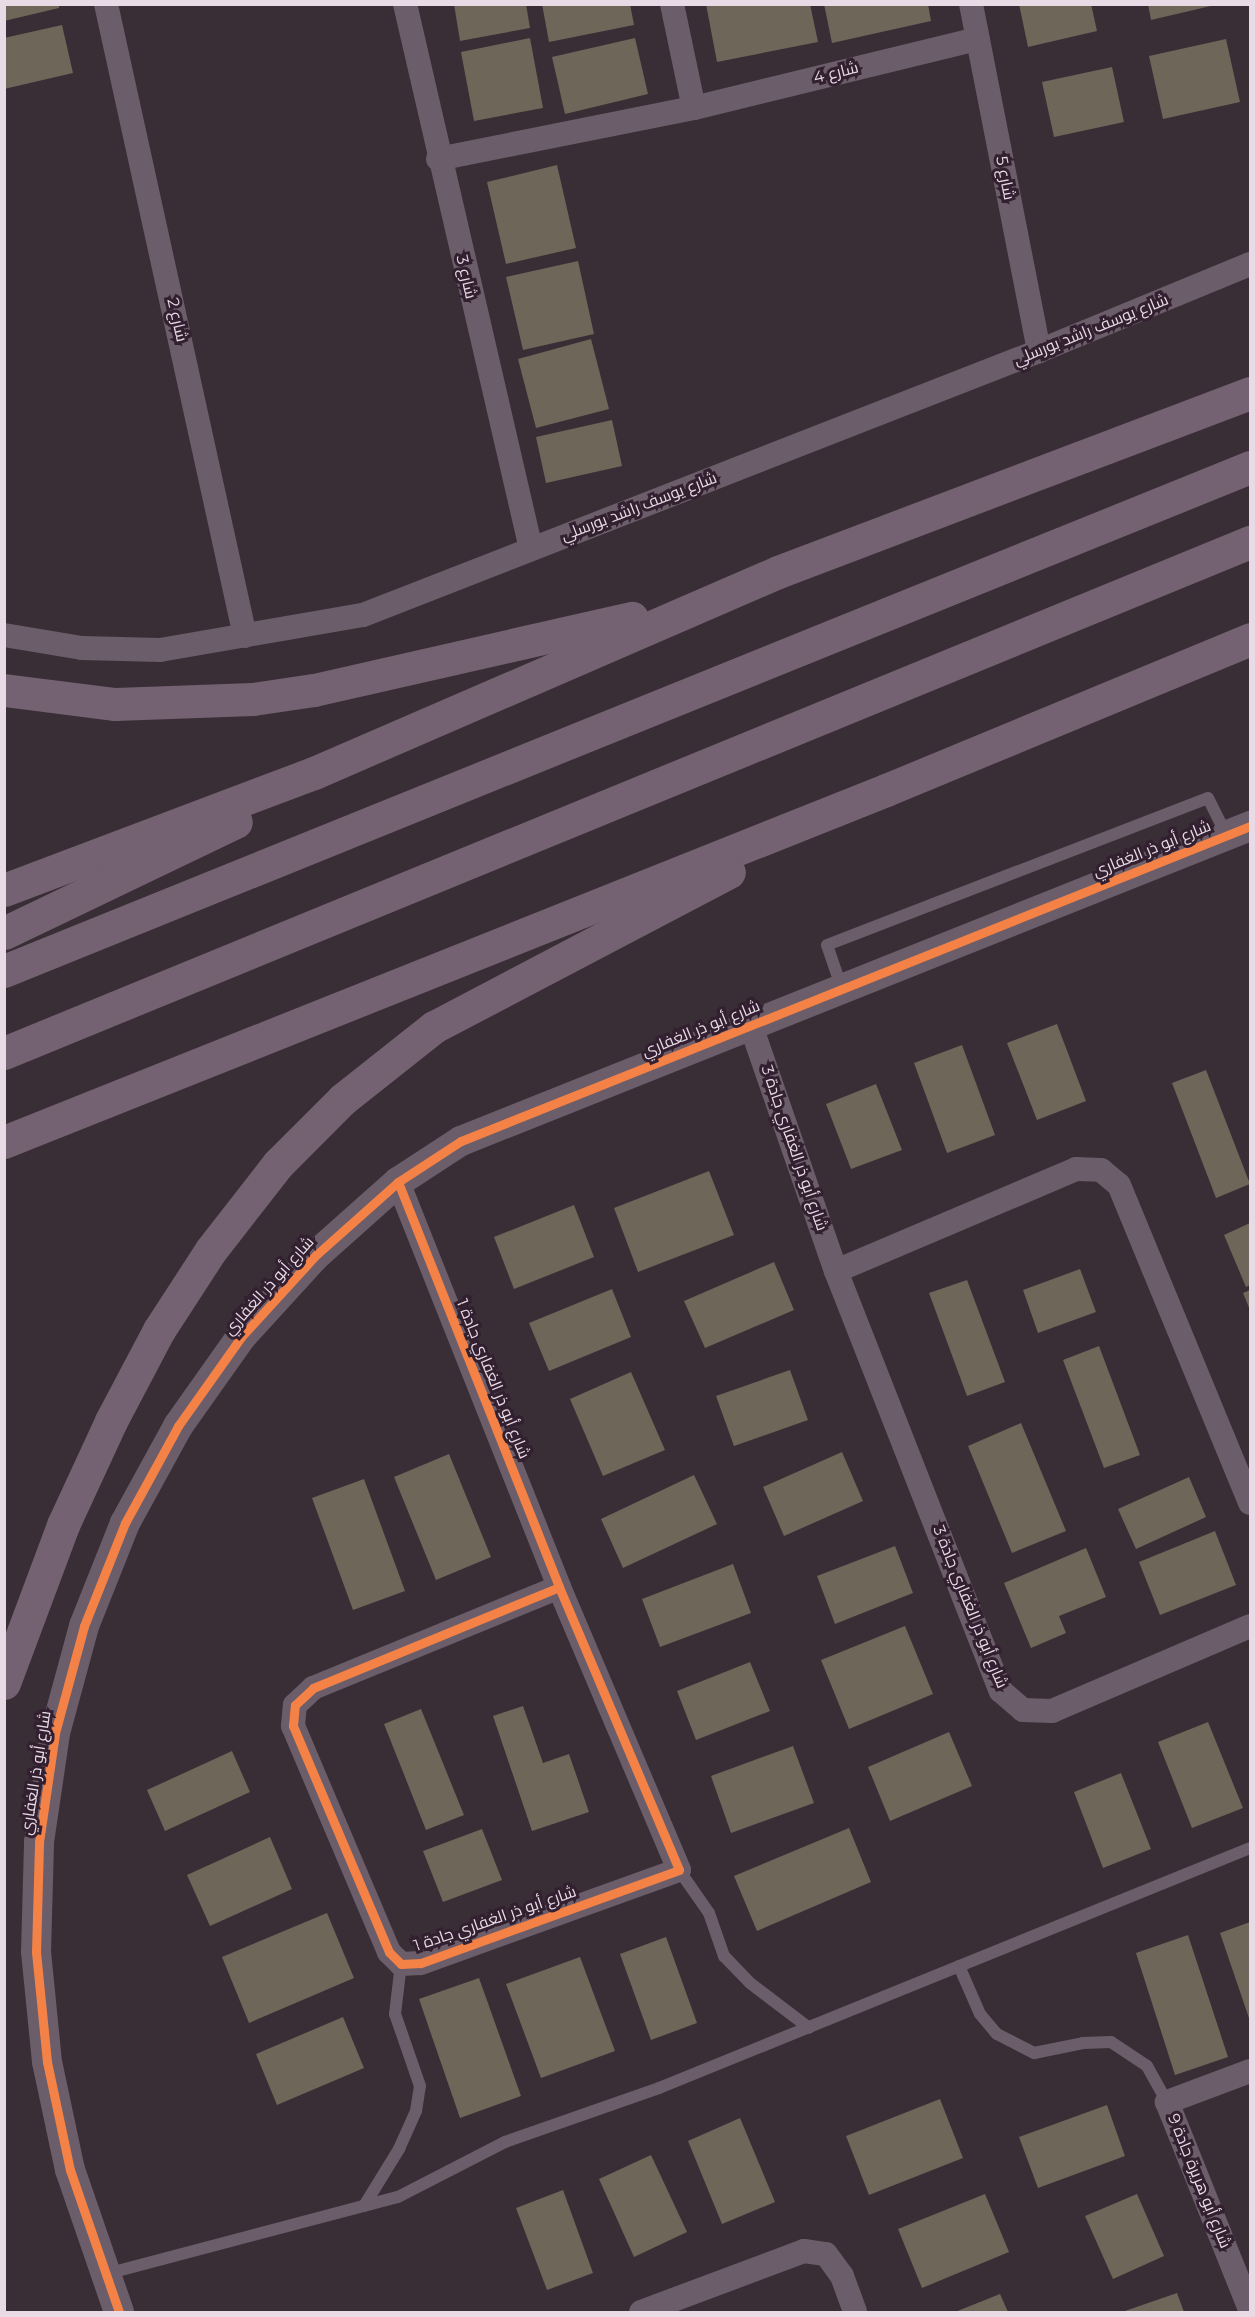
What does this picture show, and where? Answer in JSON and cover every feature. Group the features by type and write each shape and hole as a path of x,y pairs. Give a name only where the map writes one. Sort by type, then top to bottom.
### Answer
{"highway":[{"path":"4,890 314,773 710,600 1251,393"},
{"path":"4,971 1251,466"},
{"path":"4,1053 1167,574 1251,542"},
{"path":"1167,574 1251,559"},
{"path":"4,690 115,704 252,699 371,677 710,600"},
{"path":"4,1142 886,790 1251,639"},
{"path":"4,933 220,831 314,773"},
{"path":"4,1683 63,1525 111,1421 159,1330 211,1250 278,1164 343,1100 434,1028 886,790"}],"street":[{"name":"شارع 2","path":"106,4 245,636"},
{"name":"شارع 3","path":"405,4 438,159 531,549"},
{"path":"672,4 694,108"},
{"name":"شارع 5","path":"971,4 1039,351"},
{"name":"شارع 4","path":"438,159 694,108 978,39"},
{"name":"شارع يوسف راشد بورسلي","path":"4,635 82,648 160,650 363,615 1039,351 1251,264"},
{"name":"شارع أبو ذر الغفاري","path":"119,2313 70,2170 47,2062 36,1952 39,1842 55,1733 72,1668 84,1626 125,1523 177,1426 242,1336 293,1279 398,1182 461,1141 1238,831"},
{"name":"شارع أبو ذر الغفاري جادة 3","path":"751,1026 836,1271 1001,1691 1023,1710 1052,1711 1251,1626"},
{"path":"836,1271 1076,1169 1101,1170 1119,1185 1251,1503"},
{"name":"شارع أبو ذر الغفاري جادة 1","path":"398,1182 559,1587 679,1870 420,1963 401,1964 389,1952 293,1726 295,1705 313,1688 559,1587"},
{"name":"شارع أبو هريرة جادة 9","path":"1251,2070 1167,2102 1251,2309"},
{"path":"641,2313 804,2251 826,2254 842,2276 855,2313"}],"lane":[{"path":"842,989 827,945 1208,798 1238,831"},
{"path":"106,2274 398,2197 505,2142 659,2088 1251,1848"},
{"path":"679,1870 709,1913 724,1956 750,1983 809,2028"},
{"path":"364,2206 399,2149 416,2111 420,2086 395,2014 401,1964"},
{"path":"960,1966 980,2014 997,2034 1034,2053 1083,2043 1111,2042 1147,2066 1167,2102"}],"building":[{"path":"4,4 59,4 59,8 4,21"},
{"path":"454,4 526,4 530,28 460,41"},
{"path":"542,4 630,4 634,25 549,42"},
{"path":"706,4 810,4 818,42 717,62"},
{"path":"824,4 928,4 931,21 832,43"},
{"path":"1019,4 1091,4 1097,31 1028,47"},
{"path":"1148,4 1215,4 1215,5 1151,20"},
{"path":"62,25 73,73 4,89 4,38"},
{"path":"530,38 543,108 474,121 461,52"},
{"path":"635,38 648,94 565,114 552,57"},
{"path":"1226,39 1240,102 1163,119 1149,56"},
{"path":"1112,67 1124,122 1054,137 1042,82"},
{"path":"557,165 576,248 506,264 487,182"},
{"path":"578,261 594,334 523,350 506,277"},
{"path":"591,339 609,409 536,428 518,359"},
{"path":"612,420 622,466 546,483 536,437"},
{"path":"1057,1024 1086,1101 1037,1120 1007,1043"},
{"path":"962,1045 995,1135 947,1153 914,1063"},
{"path":"1206,1070 1250,1184 1216,1198 1172,1083"},
{"path":"876,1084 902,1150 851,1169 826,1104"},
{"path":"709,1171 734,1235 638,1272 614,1208"},
{"path":"574,1205 594,1257 514,1289 494,1237"},
{"path":"1250,1223 1250,1285 1246,1287 1224,1235"},
{"path":"774,1262 794,1310 705,1348 684,1301"},
{"path":"1080,1269 1096,1312 1038,1333 1023,1290"},
{"path":"967,1280 1005,1382 967,1396 929,1293"},
{"path":"612,1289 631,1337 549,1371 529,1323"},
{"path":"1250,1290 1250,1310 1243,1293"},
{"path":"1099,1346 1140,1455 1104,1468 1063,1360"},
{"path":"790,1370 808,1420 734,1446 716,1396"},
{"path":"631,1372 665,1450 603,1476 570,1399"},
{"path":"1021,1423 1066,1531 1012,1553 968,1446"},
{"path":"842,1452 863,1501 784,1536 763,1487"},
{"path":"449,1454 491,1557 436,1580 394,1477"},
{"path":"694,1475 717,1524 623,1568 601,1519"},
{"path":"1189,1477 1206,1517 1136,1549 1118,1509"},
{"path":"364,1479 405,1591 353,1610 312,1498"},
{"path":"1215,1531 1236,1585 1160,1615 1139,1562"},
{"path":"895,1546 913,1593 835,1624 817,1576"},
{"path":"1086,1548 1106,1597 1059,1616 1066,1633 1031,1648 1004,1583"},
{"path":"733,1564 751,1613 660,1647 642,1599"},
{"path":"905,1626 933,1694 849,1729 821,1660"},
{"path":"750,1662 770,1711 696,1740 677,1691"},
{"path":"523,1706 543,1763 569,1754 589,1812 532,1831 493,1716"},
{"path":"421,1709 464,1815 426,1830 384,1724"},
{"path":"1208,1722 1243,1808 1192,1828 1158,1742"},
{"path":"949,1732 972,1786 890,1821 868,1767"},
{"path":"793,1746 814,1803 731,1833 711,1776"},
{"path":"232,1751 250,1792 165,1831 147,1790"},
{"path":"1121,1773 1151,1849 1103,1868 1074,1792"},
{"path":"849,1828 871,1882 757,1931 734,1876"},
{"path":"482,1829 502,1880 443,1902 423,1851"},
{"path":"270,1837 292,1889 210,1926 187,1875"},
{"path":"327,1913 354,1978 249,2023 222,1957"},
{"path":"1250,1922 1250,2021 1220,1933"},
{"path":"1188,1935 1228,2057 1175,2075 1136,1953"},
{"path":"666,1937 697,2023 651,2040 620,1954"},
{"path":"580,1957 615,2051 541,2078 506,1984"},
{"path":"479,1978 521,2096 460,2118 419,1999"},
{"path":"343,2017 364,2068 277,2105 256,2054"},
{"path":"940,2099 963,2158 869,2195 846,2136"},
{"path":"1107,2105 1125,2156 1038,2188 1019,2137"},
{"path":"740,2118 775,2202 722,2224 688,2141"},
{"path":"651,2155 687,2232 634,2257 599,2179"},
{"path":"563,2190 593,2273 547,2290 516,2208"},
{"path":"985,2194 1009,2252 922,2288 898,2229"},
{"path":"1137,2194 1164,2256 1113,2279 1085,2216"},
{"path":"1177,2293 1184,2312 1122,2312"},
{"path":"1000,2294 1008,2312 955,2312"}],"cycle path":[{"path":"119,2312 70,2170 47,2062 36,1952 39,1842 55,1733 84,1626 125,1523 178,1426 241,1337 316,1255 398,1182 461,1141 1250,826"},
{"path":"398,1182 559,1587 679,1870 420,1963 401,1964 389,1952 293,1726 295,1705 313,1688 559,1587"}]}
